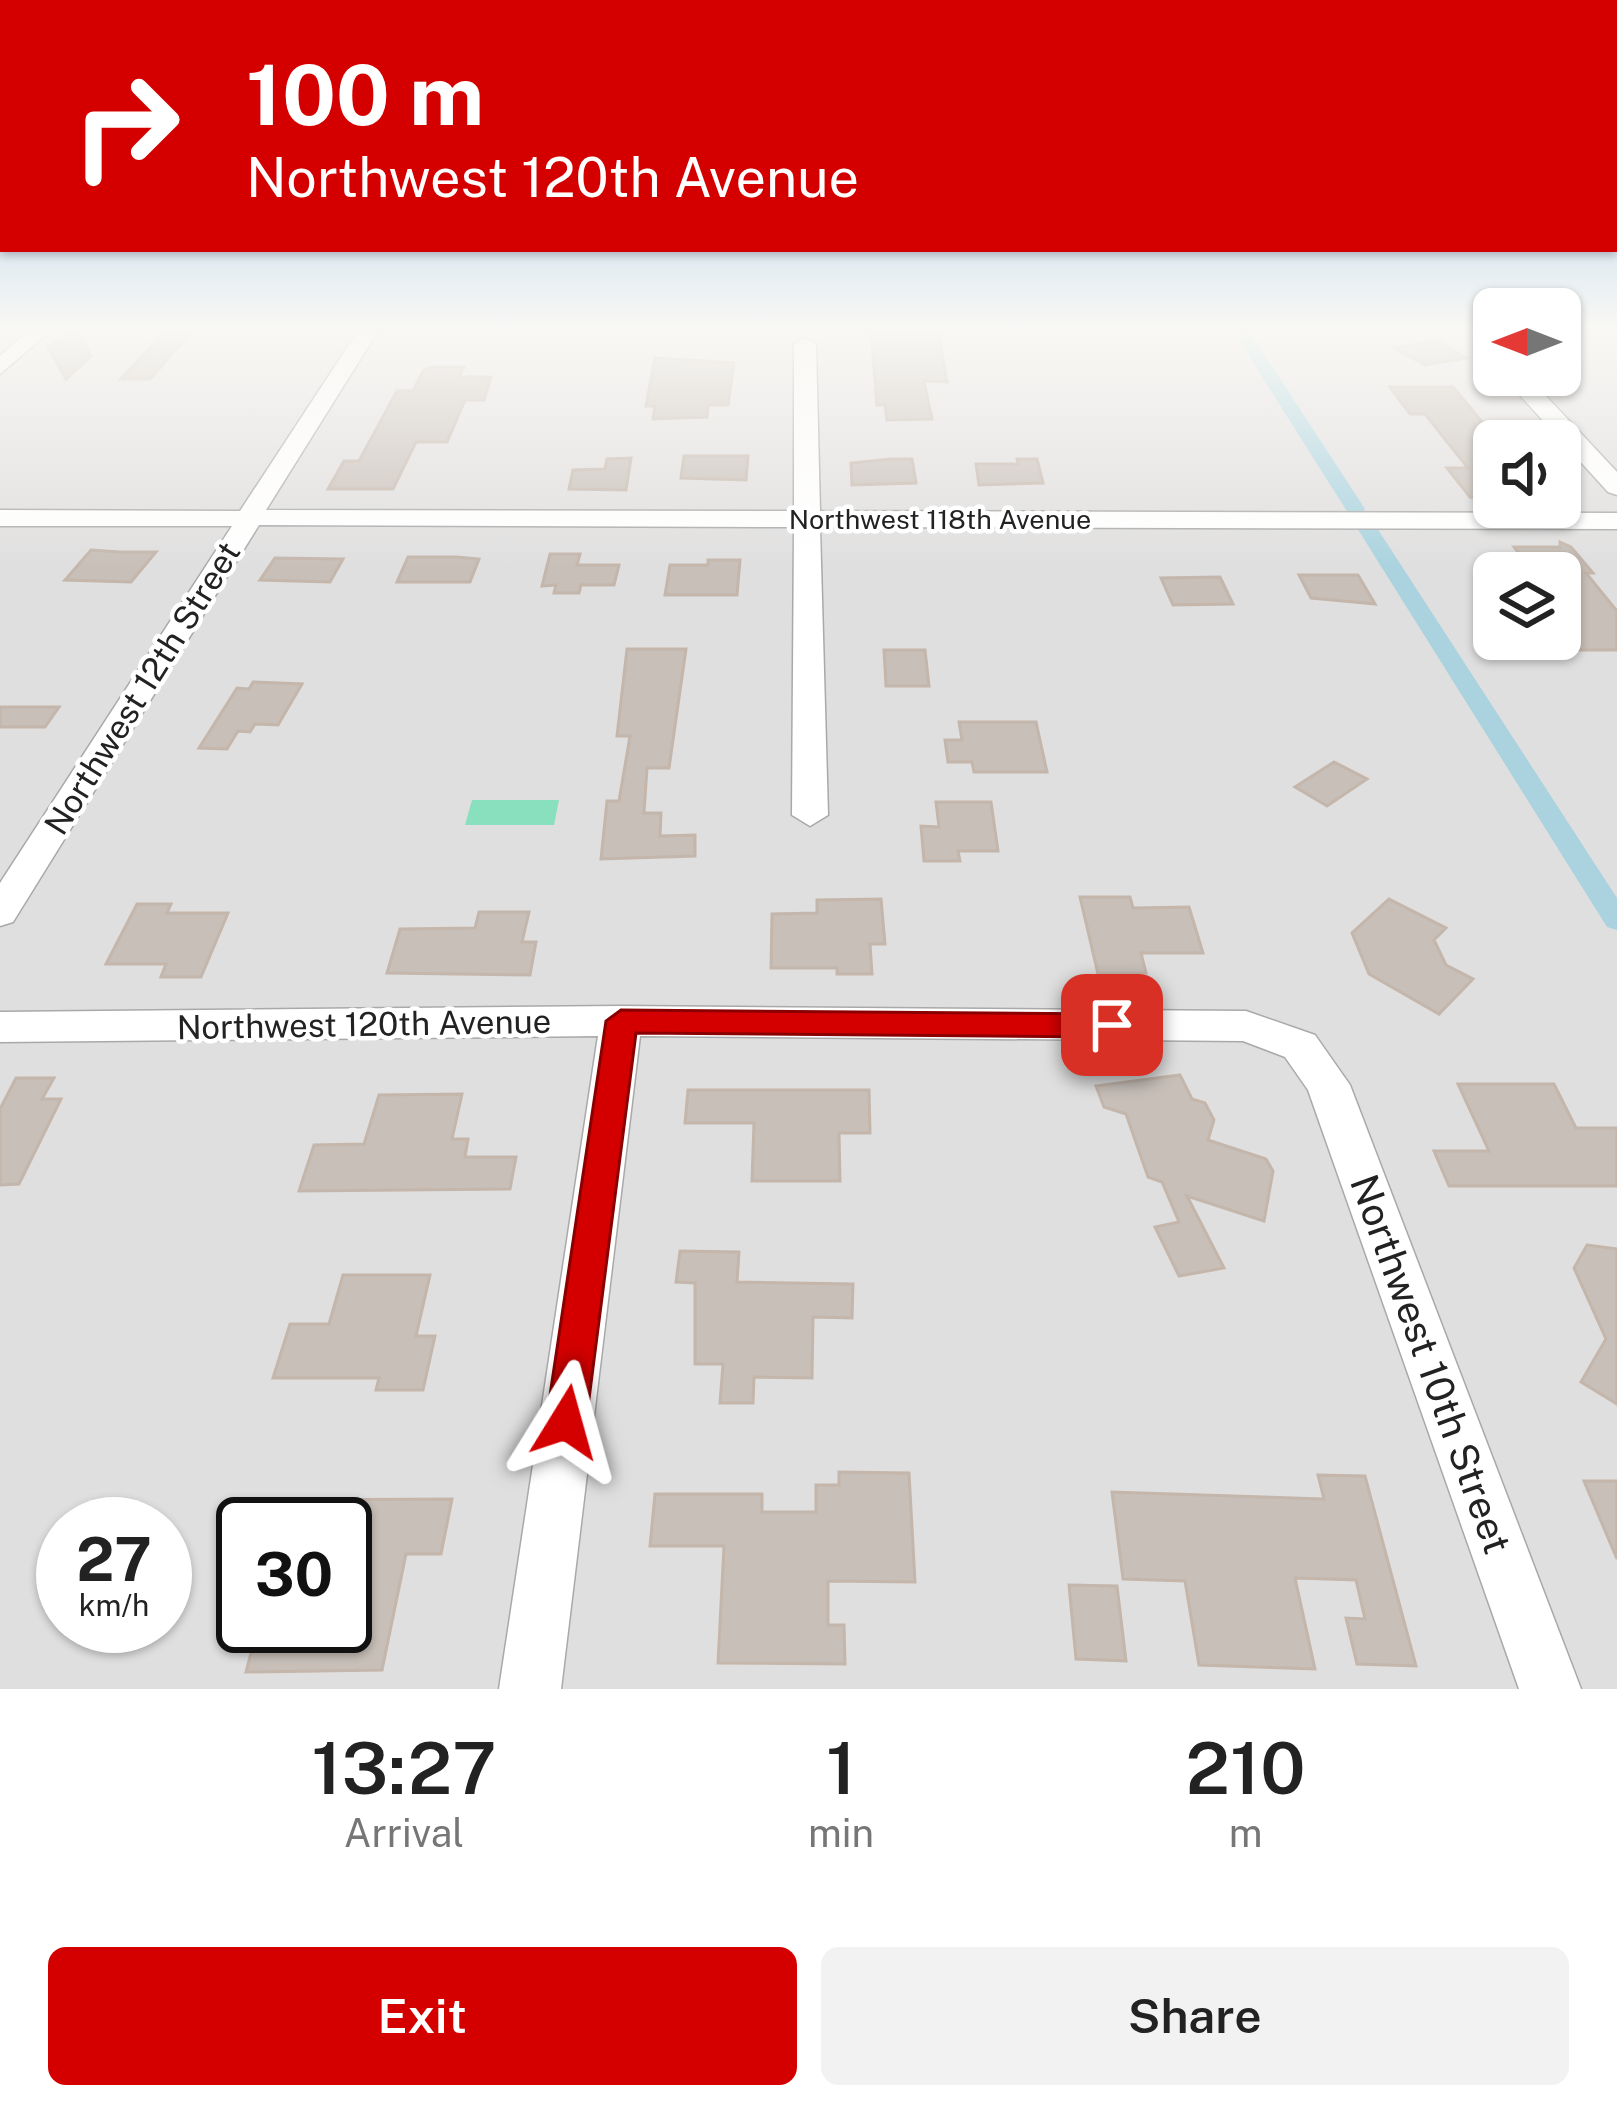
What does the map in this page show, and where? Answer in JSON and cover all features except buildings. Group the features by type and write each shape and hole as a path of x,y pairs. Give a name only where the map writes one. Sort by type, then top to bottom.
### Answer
{"street":[{"name":"Northwest 12th Street","path":"0,913 318,410"},
{"path":"806,410 810,814"},
{"path":"1546,410 1617,487"},
{"name":"Northwest 118th Avenue","path":"0,518 1617,521"},
{"path":"530,1689 621,1021"},
{"name":"Northwest 120th Avenue","path":"0,1027 621,1021 1246,1026 1300,1046"},
{"name":"Northwest 10th Street","path":"1300,1046 1328,1084 1550,1689"}],"shaded area":[{"path":"0,410 1617,410 1617,1689 0,1689"}],"green space":[{"path":"472,800 559,800 554,825 465,825"}],"waterway":[{"path":"1291,410 1355,509"},
{"path":"1367,528 1617,920"}],"route":[{"path":"566,1422 621,1021 1112,1025"}]}
